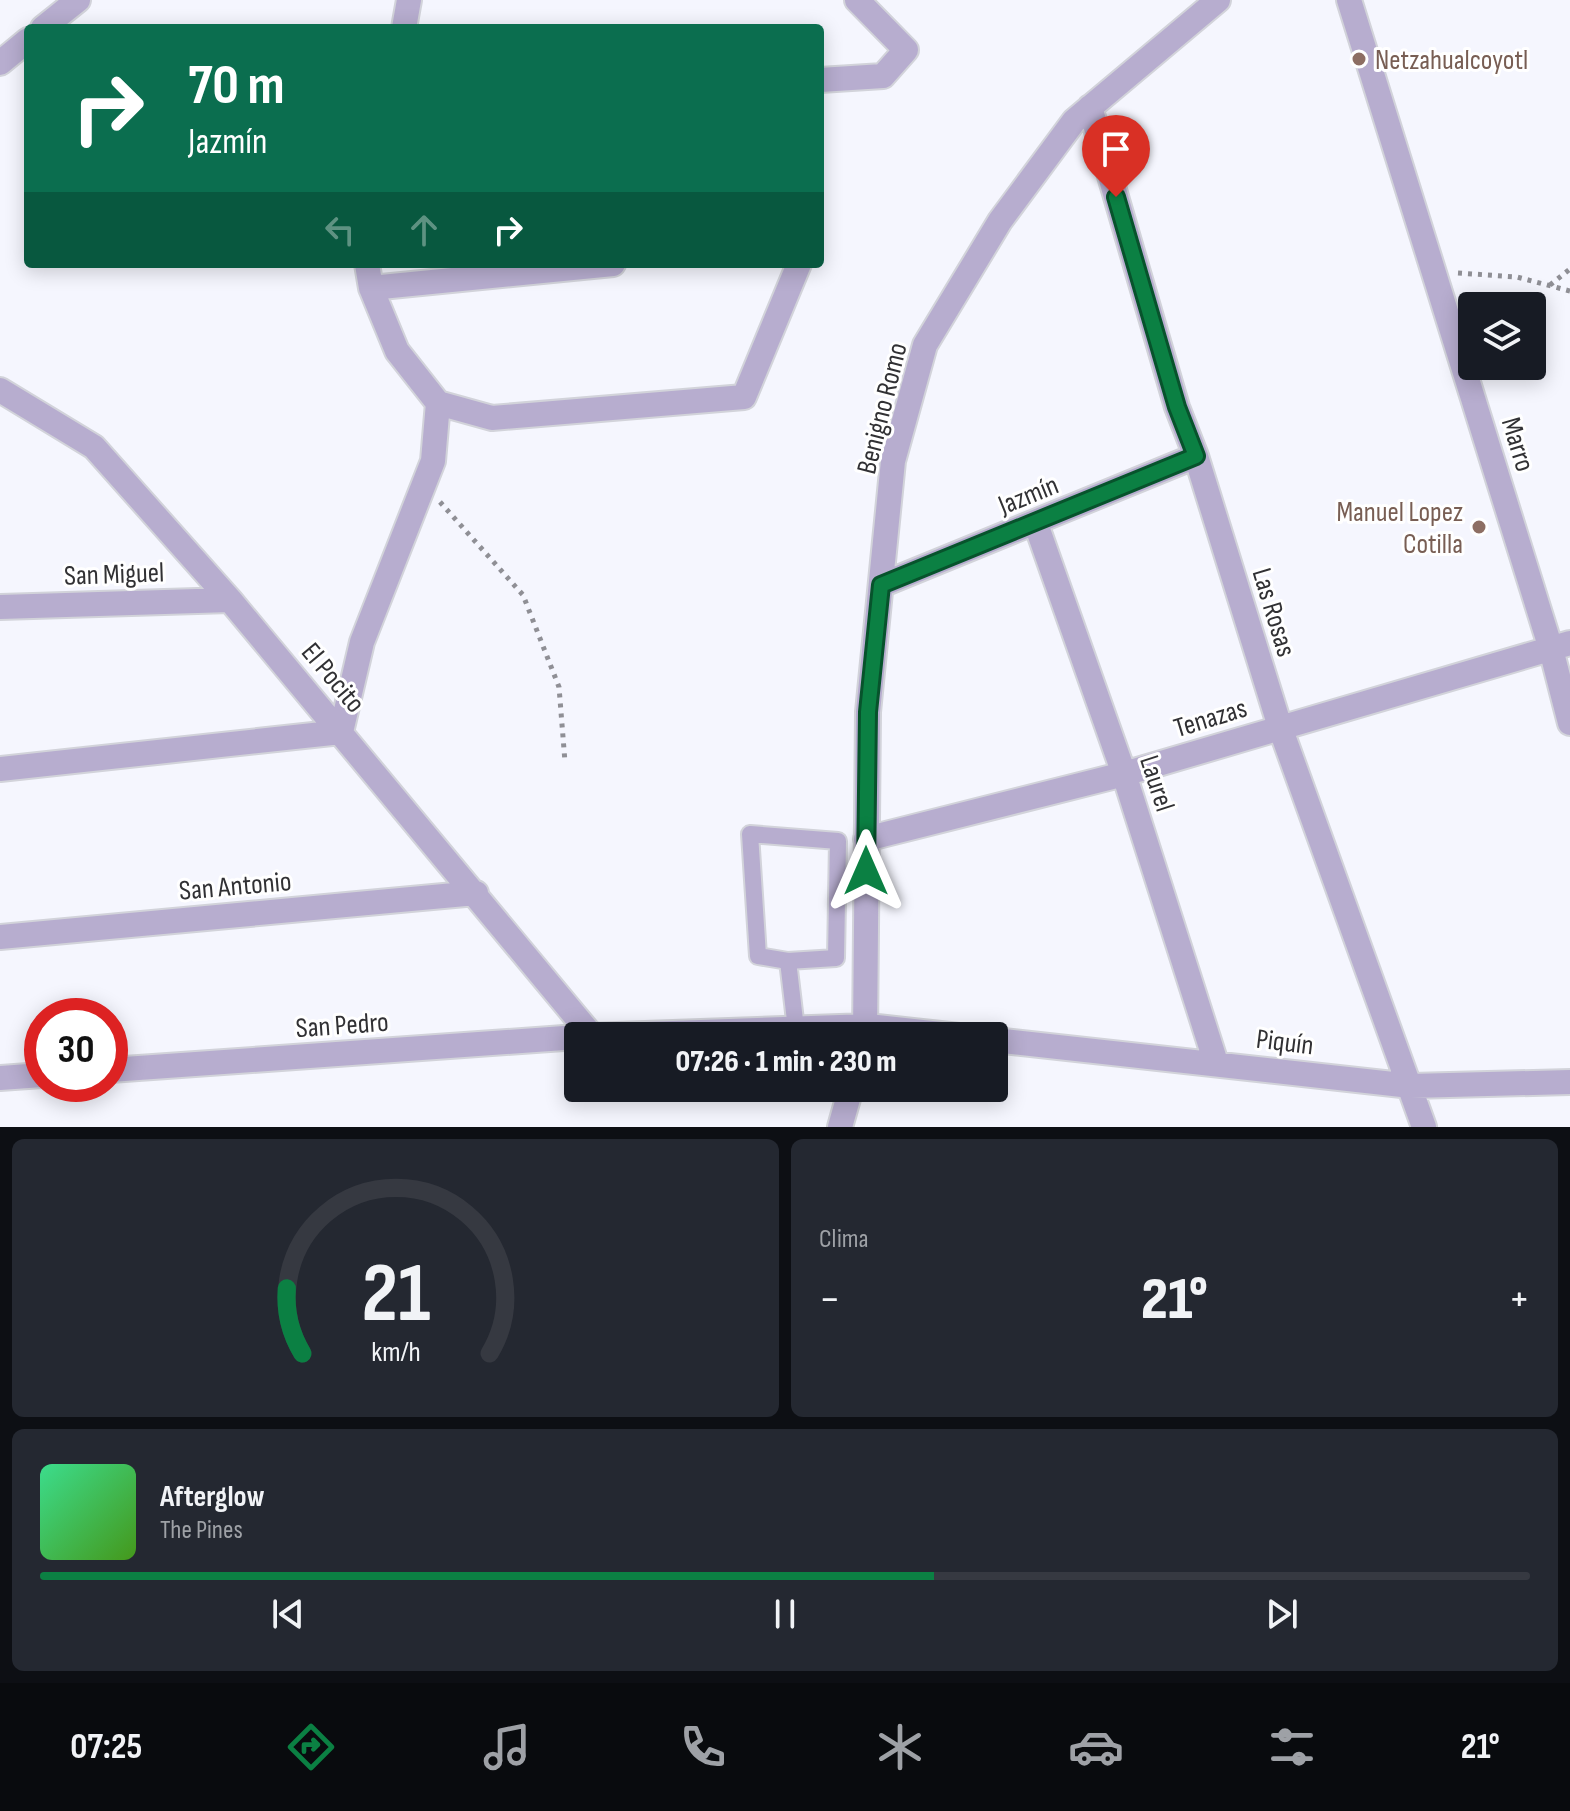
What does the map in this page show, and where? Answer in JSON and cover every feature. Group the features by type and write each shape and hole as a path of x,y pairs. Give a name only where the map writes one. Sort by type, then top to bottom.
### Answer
{"street":[{"path":"48,24 78,0"},
{"path":"405,24 409,0"},
{"path":"824,80 883,76 906,50 857,0"},
{"name":"Benigno Romo","path":"867,1022 868,712 893,461 925,345 1000,221 1074,121 1218,0"},
{"name":"Marro","path":"1349,0 1433,271 1560,646 1570,723"},
{"path":"0,63 24,43"},
{"name":"Las Rosas","path":"1090,107 1177,407 1196,456 1280,727 1424,1127"},
{"path":"532,268 369,276 397,351 438,403 492,418 744,397 797,268"},
{"name":"El Pocito","path":"0,390 94,447 230,600 476,893 579,1022"},
{"path":"0,769 341,732 362,642 433,461 438,403"},
{"name":"Jazmín","path":"881,585 1196,456"},
{"name":"Laurel","path":"1036,524 1124,774 1216,1063"},
{"name":"San Miguel","path":"0,607 230,600"},
{"name":"Tenazas","path":"866,839 1124,774 1560,646"},
{"name":"San Antonio","path":"0,937 476,893"},
{"name":"San Pedro","path":"128,1069 564,1038"},
{"name":"Piquín","path":"1008,1041 1411,1086 1570,1082"},
{"path":"0,1078 24,1076"},
{"path":"840,1127 847,1102"}],"lane":[{"path":"750,834 838,841 836,958 788,961 758,956 750,834"},
{"path":"788,961 795,1022"}],"path":[{"path":"1549,286 1570,269"},
{"path":"1433,271 1517,277 1570,291"},
{"path":"424,483 523,595 559,687 565,762"}],"place":[{"name":"Netzahualcoyotl","path":"1359,59"},
{"name":"Manuel Lopez Cotilla","path":"1479,527"}],"route":[{"path":"866,871 868,712 881,585 1196,456 1177,407 1116,197"}]}
